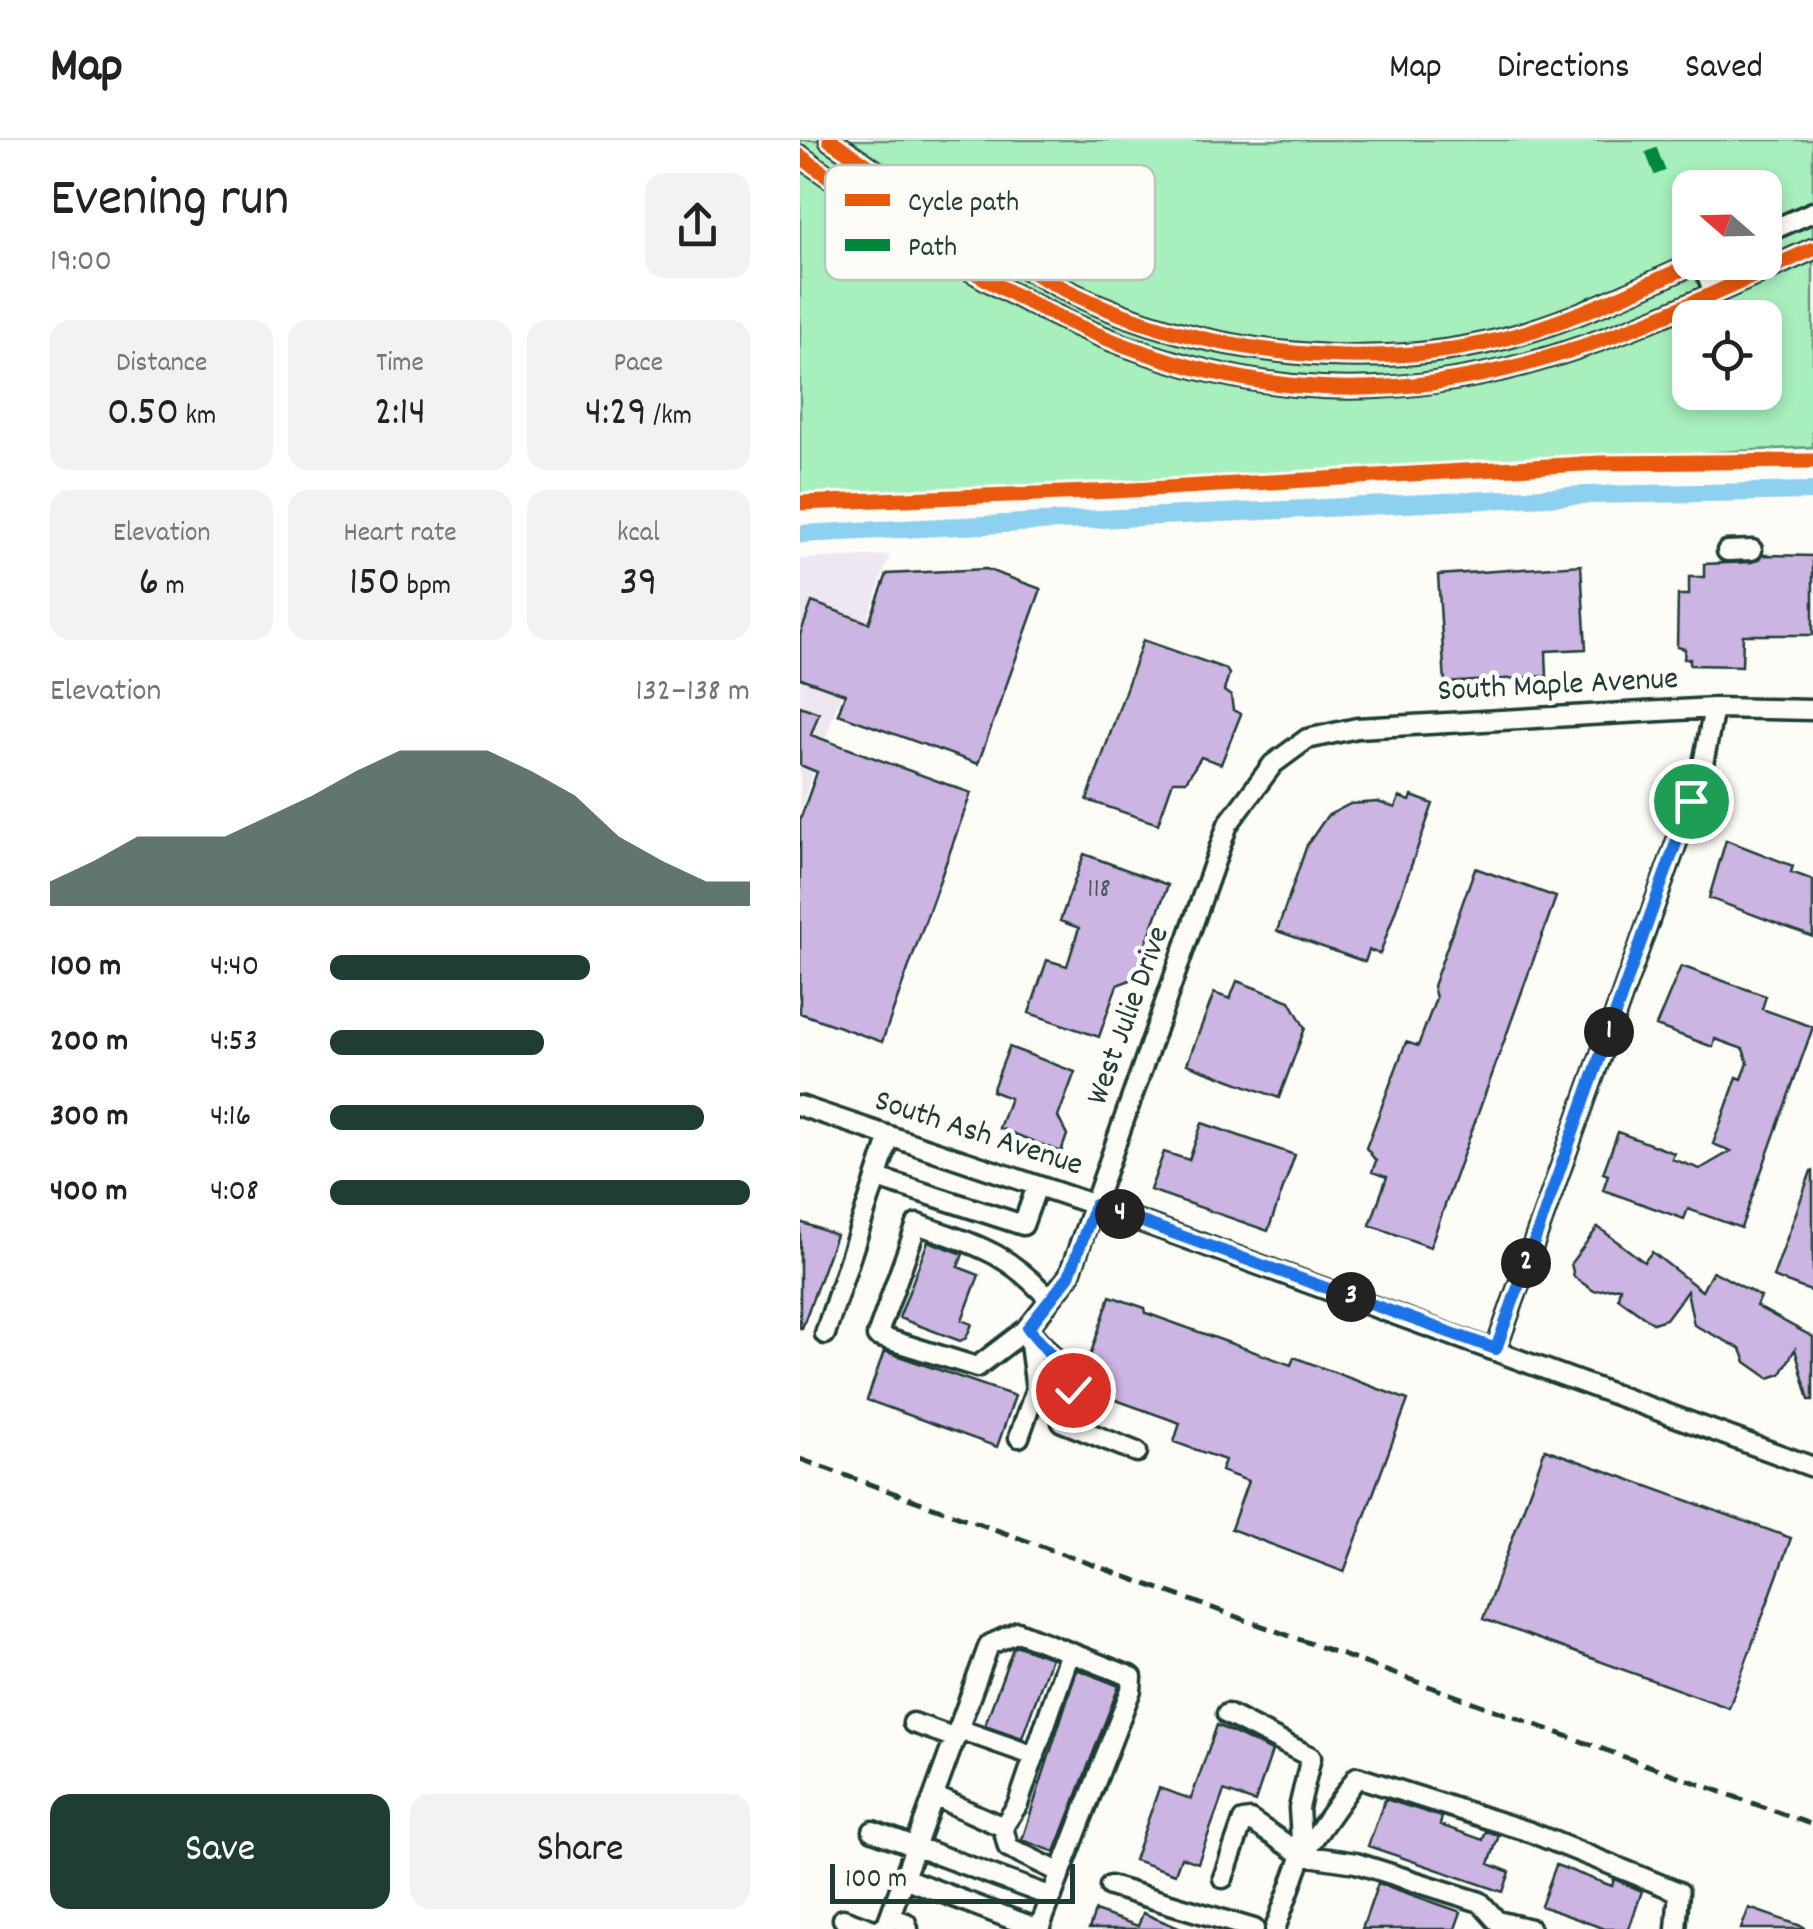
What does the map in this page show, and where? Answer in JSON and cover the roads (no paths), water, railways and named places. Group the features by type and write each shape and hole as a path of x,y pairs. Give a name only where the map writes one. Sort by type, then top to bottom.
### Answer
{"street":[{"path":"830,140 869,165"},
{"path":"800,156 825,172"},
{"path":"1782,226 1813,212"},
{"path":"990,280 1014,296 1132,350 1230,377 1329,387 1437,382 1570,351 1813,249"},
{"path":"1048,280 1143,322 1234,345 1346,356 1518,334 1672,274"},
{"path":"1708,280 1714,293"},
{"path":"1727,551 1752,550"},
{"path":"1496,1349 1700,774 1714,708"},
{"name":"South Maple Avenue","path":"1307,739 1358,728 1714,708 1813,710"},
{"name":"West Julie Drive","path":"1050,1300 1026,1272 1000,1254 917,1224 877,1336 977,1367 1028,1328 1069,1276 1228,824 1273,764 1307,739"},
{"name":"South Ash Avenue","path":"800,1106 1095,1205 1813,1467"},
{"path":"824,1334 889,1139"},
{"path":"878,1178 1023,1225 1037,1186"},
{"path":"1019,1436 1036,1388 1028,1328"},
{"path":"1028,1328 1062,1368 1073,1390 1062,1422 1137,1452"},
{"path":"843,1919 894,1926 904,1878 990,1645 1018,1632 1132,1677 1131,1690 1038,1929 904,1878"},
{"path":"996,1876 1008,1847 1003,1827 1018,1804 1070,1652"},
{"path":"1227,1714 1311,1757 1298,1808 1302,1855"},
{"path":"913,1722 1034,1756"},
{"path":"1275,1929 1302,1855 1357,1777 1530,1832 1679,1892 1676,1929"},
{"path":"934,1796 1003,1827"},
{"path":"1224,1878 1243,1820 1263,1825 1302,1855 1356,1862 1480,1902 1498,1921 1530,1929"},
{"path":"873,1831 1052,1897"},
{"path":"1008,1847 1061,1873"},
{"path":"1110,1886 1254,1929"}],"waterway":[{"path":"800,534 1586,495 1813,491"}],"railway":[{"path":"800,1459 1813,1825"}]}
